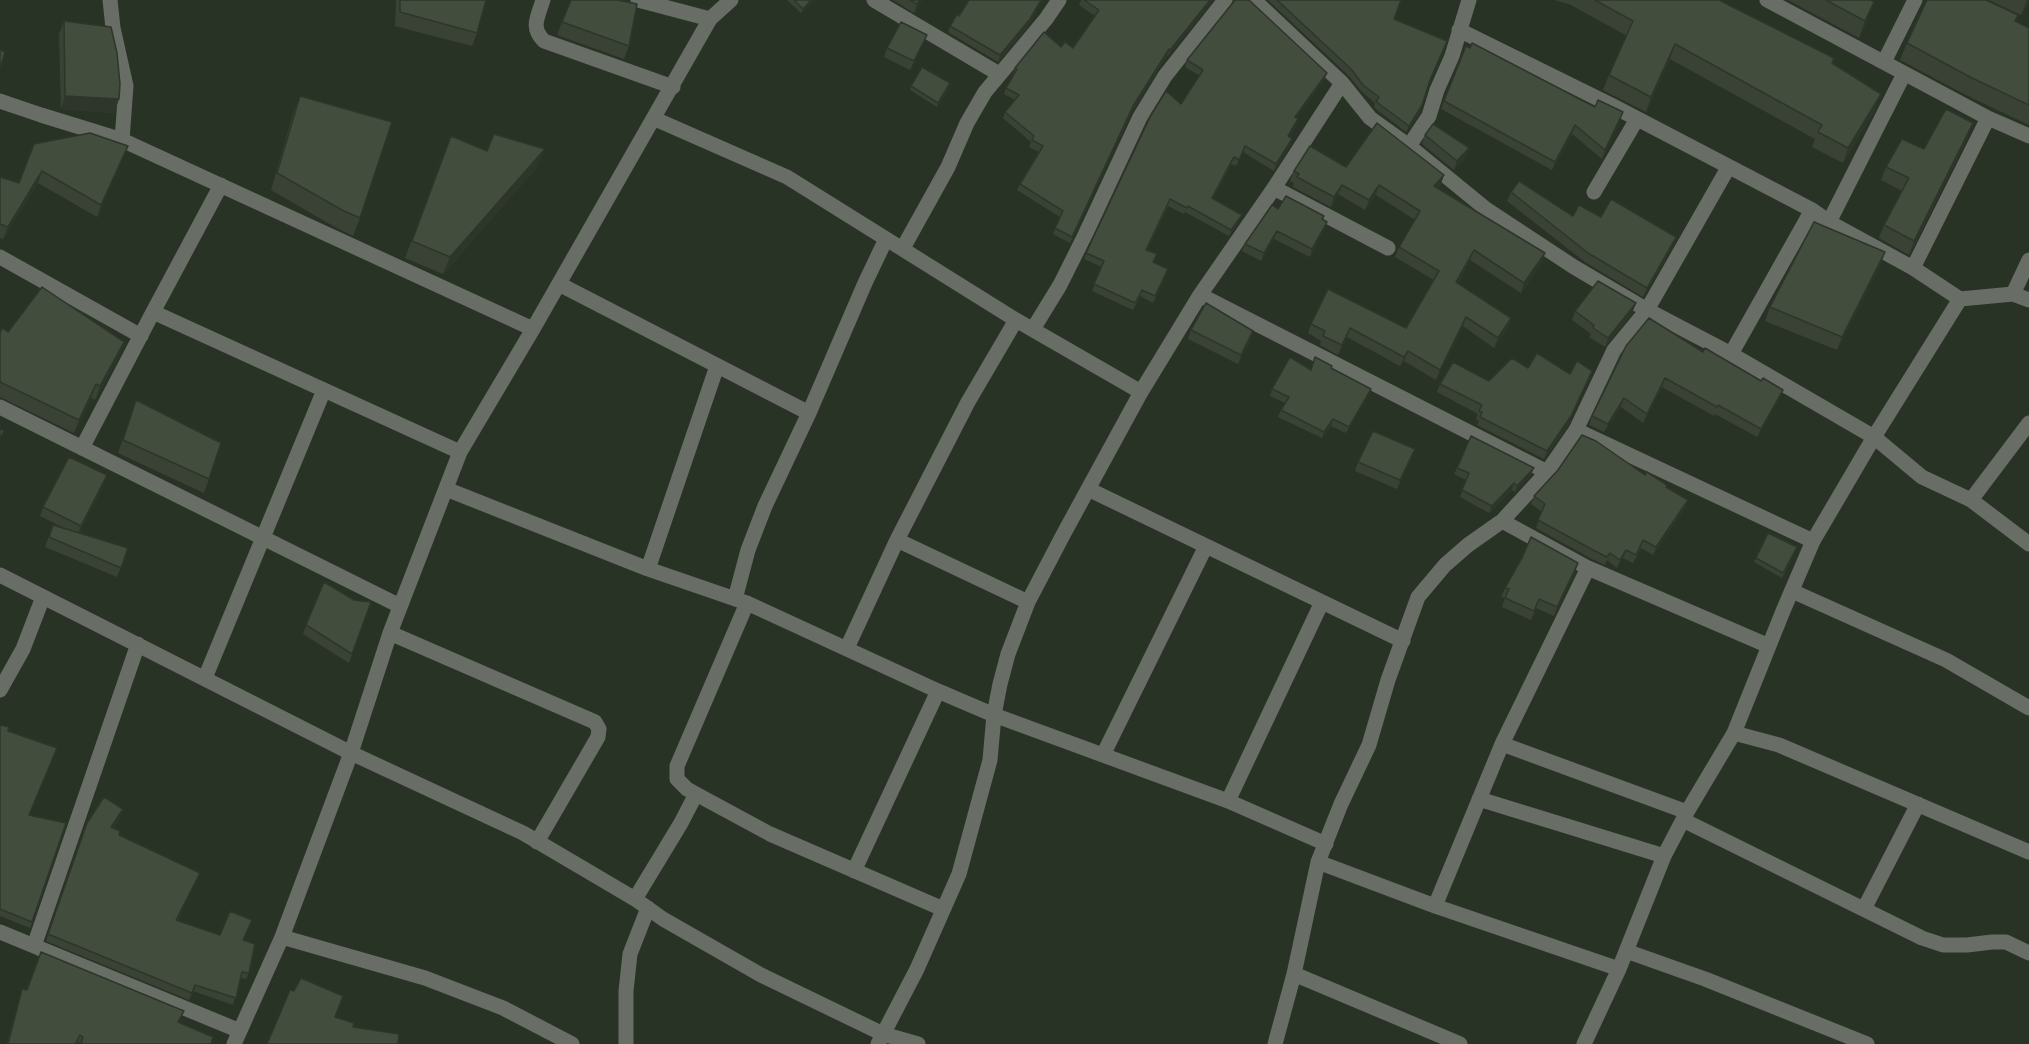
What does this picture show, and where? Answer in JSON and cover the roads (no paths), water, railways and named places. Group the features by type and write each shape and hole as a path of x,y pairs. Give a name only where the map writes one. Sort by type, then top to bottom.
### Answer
{"street":[{"path":"110,0 113,28 126,86 122,140"},
{"path":"543,0 535,28 544,41 673,87"},
{"path":"638,0 664,3 710,19"},
{"path":"0,932 237,1037 282,937 351,753 390,633 459,452 655,119 710,19 731,0"},
{"path":"874,0 999,74"},
{"path":"903,248 948,167 967,123 985,92 1059,0"},
{"path":"1033,328 1060,285 1146,107 1165,76 1225,0"},
{"path":"1254,0 1342,83 1370,118 1409,146 1486,209 1574,267 1647,310 1731,354 1874,437 1922,477 1971,500 2029,544"},
{"path":"1409,146 1429,116 1437,90 1452,56 1458,30 1469,0"},
{"path":"1767,0 1988,118 2029,136"},
{"path":"1884,62 1916,0"},
{"path":"1458,30 1812,210 1829,222 1913,268 1960,299 2013,294 2029,300"},
{"path":"1829,222 1904,74"},
{"path":"880,1039 903,996 959,874 990,760 994,715 1008,654 1028,602 1141,392 1200,295 1274,188 1342,83"},
{"path":"0,101 122,140 533,329"},
{"path":"1913,268 1988,118"},
{"path":"655,119 787,177 1016,321 1033,328 1141,392"},
{"path":"1594,192 1636,119"},
{"path":"1275,1044 1294,974 1318,862 1368,745 1388,680 1418,597 1445,565 1502,521 1547,472 1576,430 1614,350 1647,310 1728,168"},
{"path":"82,448 221,185"},
{"path":"1274,188 1388,248"},
{"path":"1731,354 1812,210"},
{"path":"886,239 765,506 748,550 741,601 677,766 677,779 687,789 770,834 943,909"},
{"path":"0,257 141,336"},
{"path":"2013,294 2029,260"},
{"path":"559,284 809,413"},
{"path":"1200,295 1547,472"},
{"path":"1584,1044 1619,969 1664,856 1734,733 1813,541 1874,437 1960,299"},
{"path":"153,312 459,452"},
{"path":"847,648 897,540 968,402 1016,321"},
{"path":"648,569 717,366"},
{"path":"205,678 324,390"},
{"path":"0,407 400,606"},
{"path":"1971,500 2029,423"},
{"path":"1576,430 1813,541"},
{"path":"446,489 648,569 741,601 994,715 1228,801 1326,844"},
{"path":"1088,489 1403,641"},
{"path":"1502,521 1588,568 1770,646"},
{"path":"897,540 1028,602"},
{"path":"1103,755 1206,546"},
{"path":"1435,906 1502,744 1588,568"},
{"path":"0,575 351,753 523,833 636,899 663,919 880,1039 918,1044"},
{"path":"1792,591 1946,660 2029,708"},
{"path":"0,690 23,649 43,597"},
{"path":"1228,801 1322,602"},
{"path":"390,633 595,722 599,729 598,737 537,842"},
{"path":"34,946 138,644"},
{"path":"854,871 939,691"},
{"path":"1734,733 1779,745 2029,852"},
{"path":"1502,744 1685,816 1922,938 1943,945 2006,942 2029,953"},
{"path":"636,899 696,794"},
{"path":"1479,799 1664,856"},
{"path":"1864,909 1918,804"},
{"path":"1318,862 1435,906 1619,969"},
{"path":"626,1044 626,990 630,954 648,908"},
{"path":"282,937 425,978 503,1008 572,1044"},
{"path":"1626,951 1705,979 1867,1044"},
{"path":"1294,974 1460,1044"}]}
